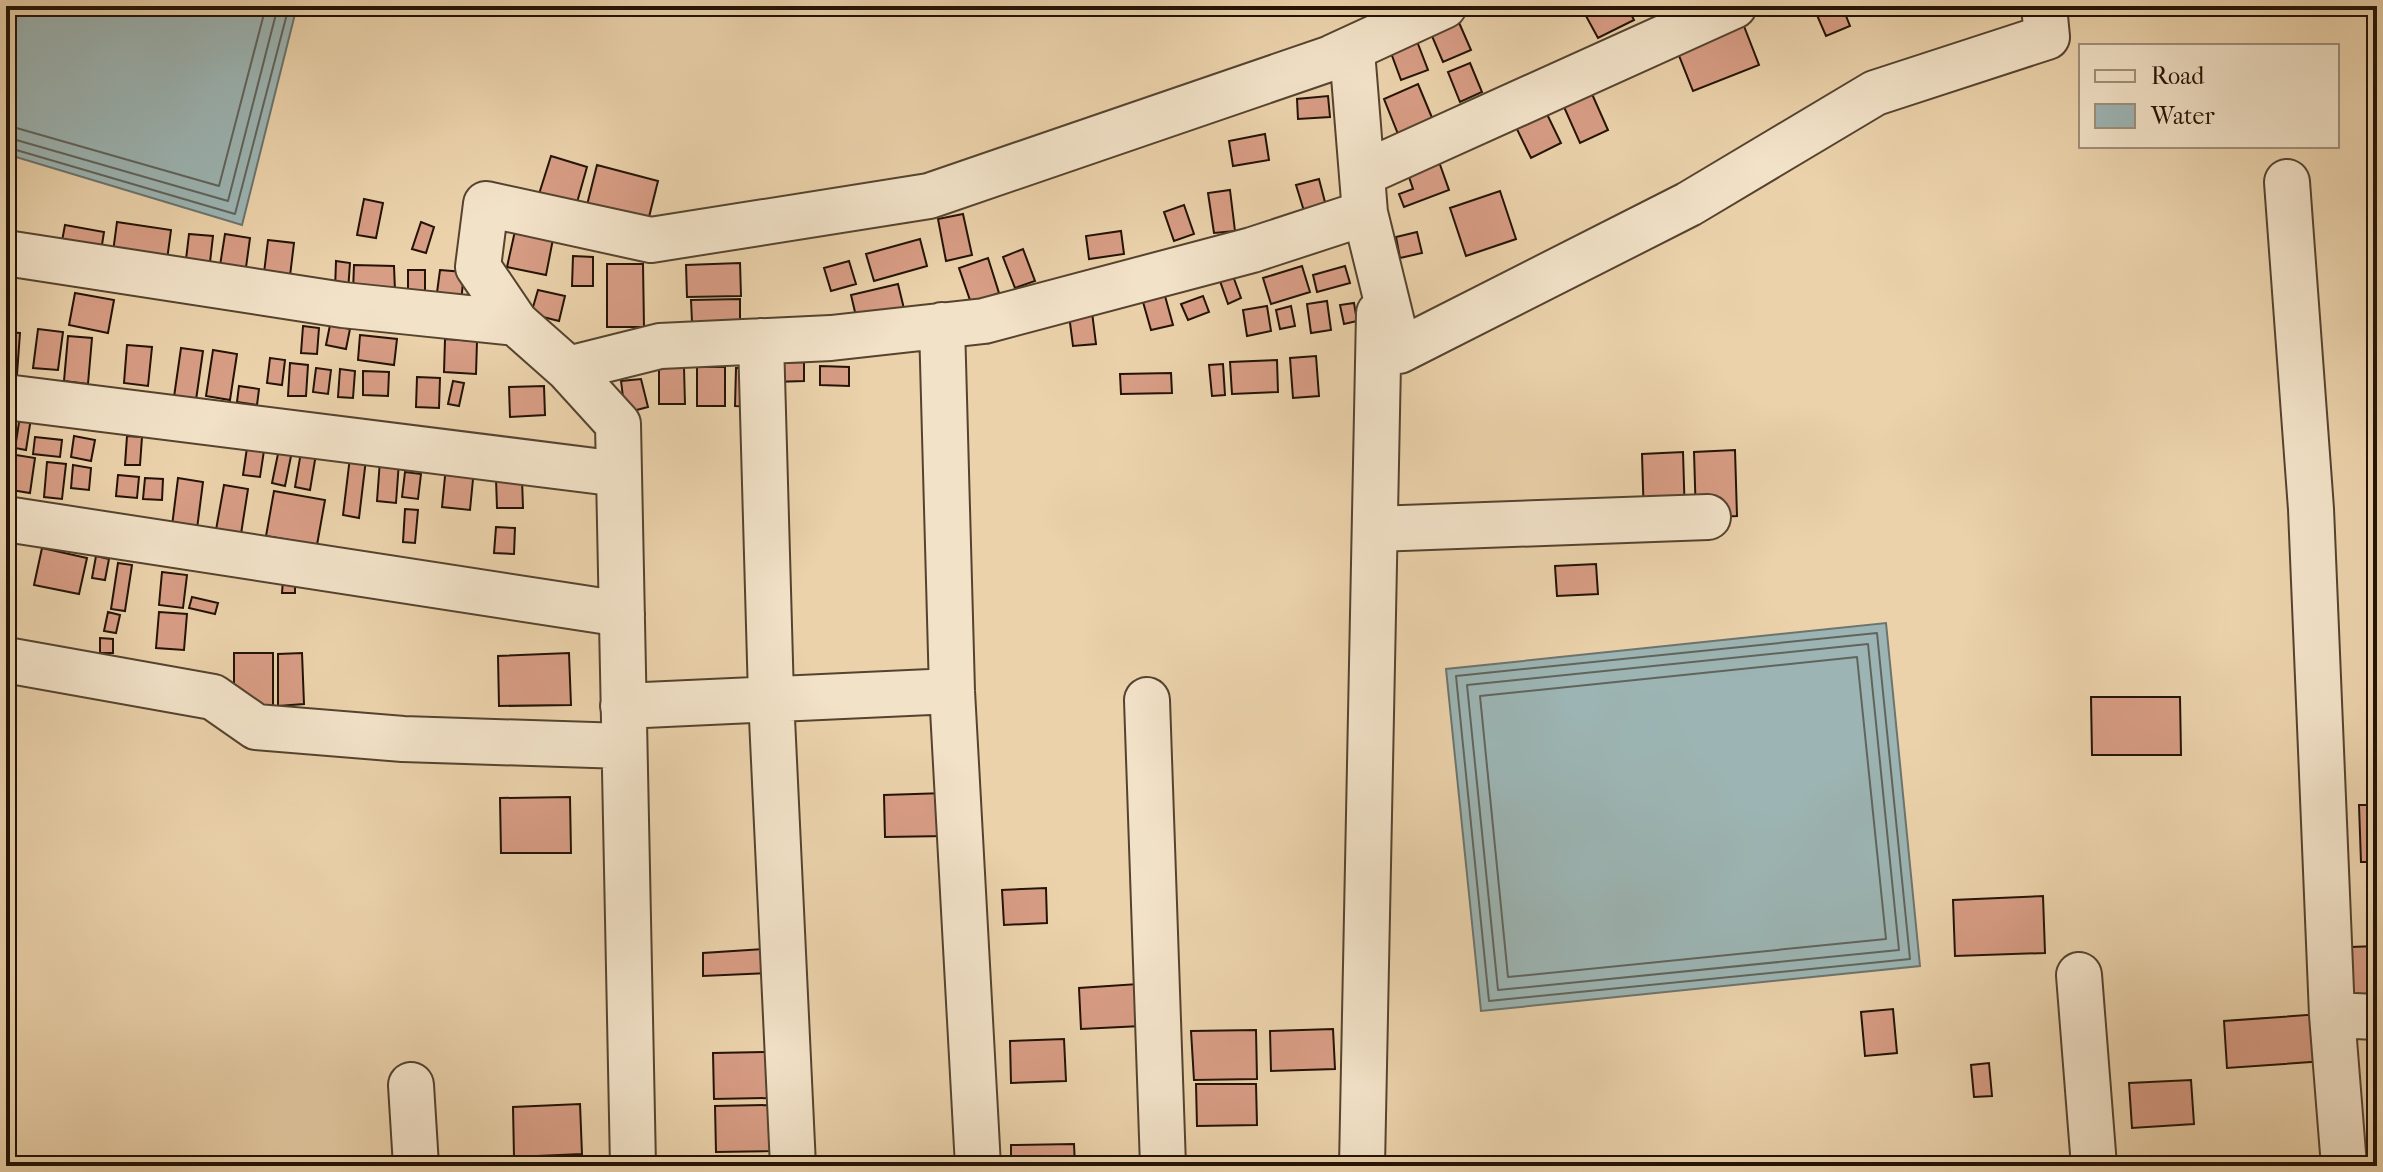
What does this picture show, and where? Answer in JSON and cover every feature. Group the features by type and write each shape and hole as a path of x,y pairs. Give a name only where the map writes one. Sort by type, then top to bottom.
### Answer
{"street":[{"path":"633,1166 618,424 568,369 516,323 478,267 486,204 651,240 929,196 1355,35 1444,6"},
{"path":"568,369 660,346 831,338 984,321 1237,254 1363,194 1734,6"},
{"path":"1355,35 1352,51 1363,194 1399,351 1689,204 1875,93 2047,37 2044,6"},
{"path":"2287,182 2311,509 2332,1015 2344,1166"},
{"path":"6,253 343,305 516,323"},
{"path":"1362,1166 1380,276"},
{"path":"942,325 952,691 978,1166"},
{"path":"761,341 771,697 793,1166"},
{"path":"6,397 619,474"},
{"path":"1375,529 1708,517"},
{"path":"6,519 622,614"},
{"path":"6,660 213,697 256,727 403,739 624,726 771,697 952,691"},
{"path":"1147,700 1163,1166"},
{"path":"2079,975 2094,1166"},
{"path":"2332,1015 2377,1017"},
{"path":"411,1085 416,1166"}],"water":[{"path":"6,6 297,6 242,225 6,154"},
{"path":"1886,623 1920,966 1481,1011 1446,669"}],"building":[{"path":"1605,6 1627,6 1634,20 1598,38 1586,16"},
{"path":"1813,6 1842,6 1850,26 1826,36"},
{"path":"2078,6 2170,6 2170,9 2078,12"},
{"path":"1457,18 1471,50 1443,62 1429,29"},
{"path":"1742,21 1759,65 1693,91 1676,48"},
{"path":"1413,31 1428,70 1401,80 1387,42"},
{"path":"1470,63 1482,92 1460,102 1448,72"},
{"path":"1418,84 1433,120 1398,134 1384,99"},
{"path":"1592,94 1608,130 1580,143 1564,107"},
{"path":"1328,96 1330,117 1298,119 1297,99"},
{"path":"1543,106 1561,143 1531,158 1513,121"},
{"path":"1265,134 1269,160 1233,166 1229,141"},
{"path":"551,156 587,167 576,206 539,194"},
{"path":"1438,159 1449,190 1404,207 1399,194 1413,189 1407,171"},
{"path":"597,165 658,181 648,221 587,205"},
{"path":"1319,179 1326,206 1304,211 1296,185"},
{"path":"1230,190 1235,231 1214,233 1208,193"},
{"path":"1500,191 1516,239 1466,256 1450,208"},
{"path":"364,199 383,203 376,238 357,235"},
{"path":"1184,205 1194,234 1174,241 1164,212"},
{"path":"963,214 972,255 946,261 938,219"},
{"path":"117,222 171,230 165,275 111,267"},
{"path":"421,222 434,227 426,253 412,249"},
{"path":"65,225 104,232 99,264 59,257"},
{"path":"515,231 553,239 546,275 507,267"},
{"path":"1121,231 1124,254 1089,259 1086,236"},
{"path":"1417,232 1422,253 1400,258 1396,237"},
{"path":"189,234 213,236 209,271 185,268"},
{"path":"225,234 250,238 244,282 218,278"},
{"path":"920,239 927,266 874,281 866,254"},
{"path":"268,240 294,243 289,284 263,281"},
{"path":"1023,249 1035,281 1015,288 1003,257"},
{"path":"573,256 593,257 593,286 572,286"},
{"path":"988,258 999,293 971,303 959,268"},
{"path":"336,261 350,263 348,291 335,290"},
{"path":"849,261 856,284 831,291 824,268"},
{"path":"740,263 741,296 687,297 686,265"},
{"path":"607,264 643,264 644,327 607,327"},
{"path":"354,265 394,266 395,291 353,291"},
{"path":"1302,266 1310,292 1271,304 1263,278"},
{"path":"1345,266 1350,283 1317,292 1313,275"},
{"path":"408,270 425,270 425,299 408,299"},
{"path":"440,270 464,272 461,303 436,300"},
{"path":"1233,276 1241,298 1228,304 1220,281"},
{"path":"898,284 906,317 859,329 851,295"},
{"path":"538,290 565,296 559,321 531,314"},
{"path":"75,293 114,300 108,333 69,325"},
{"path":"1165,296 1173,325 1151,330 1143,302"},
{"path":"1203,296 1209,312 1188,320 1181,304"},
{"path":"740,299 740,322 692,322 691,300"},
{"path":"1327,301 1331,330 1311,333 1307,304"},
{"path":"1354,303 1357,321 1344,324 1340,305"},
{"path":"1267,306 1271,331 1247,336 1243,310"},
{"path":"1291,306 1295,326 1280,329 1276,310"},
{"path":"1092,312 1096,344 1073,346 1069,315"},
{"path":"330,325 350,329 346,349 326,345"},
{"path":"303,326 319,328 317,354 301,353"},
{"path":"38,329 63,332 58,370 33,368"},
{"path":"6,332 20,333 17,374 6,372"},
{"path":"360,335 397,339 394,365 358,360"},
{"path":"68,336 92,338 88,384 64,381"},
{"path":"445,339 477,341 476,374 444,372"},
{"path":"127,345 152,347 148,386 124,383"},
{"path":"181,348 203,351 196,400 174,397"},
{"path":"213,350 237,354 230,400 206,396"},
{"path":"1316,356 1319,396 1293,398 1290,358"},
{"path":"270,358 285,360 282,385 267,383"},
{"path":"1277,360 1278,392 1232,394 1230,362"},
{"path":"804,362 804,381 773,382 773,363"},
{"path":"290,363 308,365 306,396 288,396"},
{"path":"1223,364 1225,395 1212,396 1209,365"},
{"path":"820,366 849,367 849,386 820,385"},
{"path":"697,367 725,367 725,406 697,406"},
{"path":"316,368 331,370 328,394 313,392"},
{"path":"659,368 684,368 685,404 659,404"},
{"path":"736,368 762,368 761,407 735,406"},
{"path":"340,369 355,371 353,398 338,397"},
{"path":"363,371 389,372 388,396 363,395"},
{"path":"1171,373 1172,393 1121,394 1120,374"},
{"path":"417,377 440,378 439,408 416,407"},
{"path":"641,379 648,407 625,413 621,381"},
{"path":"453,381 464,383 459,406 448,404"},
{"path":"239,386 259,389 257,405 237,402"},
{"path":"544,386 545,415 510,417 509,387"},
{"path":"20,416 31,418 26,450 15,448"},
{"path":"74,436 95,440 91,461 71,457"},
{"path":"127,436 142,437 140,465 125,465"},
{"path":"35,437 62,440 60,457 33,454"},
{"path":"248,441 265,444 260,477 243,475"},
{"path":"302,446 317,448 310,490 295,487"},
{"path":"279,449 292,451 285,486 272,483"},
{"path":"1735,450 1737,516 1696,518 1694,452"},
{"path":"1683,452 1685,518 1644,519 1642,454"},
{"path":"16,455 35,458 30,493 11,490"},
{"path":"350,457 366,459 359,518 343,515"},
{"path":"380,460 399,462 396,503 377,501"},
{"path":"47,462 66,464 62,499 44,497"},
{"path":"73,465 91,468 89,490 71,488"},
{"path":"446,466 474,469 470,510 442,507"},
{"path":"405,472 421,474 418,499 402,497"},
{"path":"118,475 139,477 137,498 116,496"},
{"path":"145,478 163,479 162,500 143,499"},
{"path":"178,478 203,482 197,529 172,526"},
{"path":"496,479 522,479 523,508 497,508"},
{"path":"224,485 248,489 241,534 216,530"},
{"path":"274,491 325,500 317,545 266,536"},
{"path":"405,509 418,510 415,543 403,542"},
{"path":"496,527 515,528 514,554 494,553"},
{"path":"42,548 87,558 79,594 34,585"},
{"path":"96,556 109,559 105,580 92,578"},
{"path":"118,563 132,565 125,611 111,609"},
{"path":"1596,564 1598,594 1557,596 1555,566"},
{"path":"162,572 187,575 183,608 159,605"},
{"path":"283,580 295,580 295,593 282,593"},
{"path":"192,597 218,603 215,614 189,608"},
{"path":"108,612 120,615 116,633 104,631"},
{"path":"159,612 187,614 184,650 156,648"},
{"path":"100,638 113,639 113,653 100,653"},
{"path":"234,653 273,653 273,707 234,707"},
{"path":"302,653 304,704 278,706 278,654"},
{"path":"569,653 571,705 499,706 498,656"},
{"path":"2091,697 2180,697 2181,755 2092,755"},
{"path":"945,793 946,836 885,837 884,795"},
{"path":"570,797 571,853 501,853 500,798"},
{"path":"2359,805 2377,805 2377,862 2361,862"},
{"path":"1046,888 1047,923 1004,925 1002,890"},
{"path":"2043,896 2045,953 1955,956 1953,900"},
{"path":"2377,946 2377,997 2353,997 2351,947"},
{"path":"765,949 767,973 703,976 703,953"},
{"path":"1138,984 1141,1026 1081,1029 1079,988"},
{"path":"1893,1009 1897,1053 1865,1056 1861,1012"},
{"path":"2321,1014 2325,1061 2227,1068 2224,1021"},
{"path":"1333,1029 1335,1069 1271,1071 1270,1031"},
{"path":"1256,1030 1257,1079 1194,1080 1191,1031"},
{"path":"1064,1039 1066,1081 1011,1083 1010,1041"},
{"path":"768,1052 769,1098 714,1099 713,1053"},
{"path":"1989,1063 1992,1096 1974,1097 1971,1065"},
{"path":"2191,1080 2194,1124 2132,1128 2129,1083"},
{"path":"1196,1084 1256,1084 1257,1125 1197,1126"},
{"path":"580,1104 582,1154 514,1157 513,1107"},
{"path":"770,1105 771,1151 716,1152 715,1106"},
{"path":"1074,1144 1075,1166 1011,1166 1011,1145"},
{"path":"512,1157 512,1166 449,1166 449,1160"},
{"path":"702,1157 702,1166 647,1166 647,1158"},
{"path":"589,1159 590,1166 527,1166 527,1162"},
{"path":"770,1159 770,1166 714,1166 714,1160"},
{"path":"295,1163 295,1166 260,1166 260,1164"}]}
